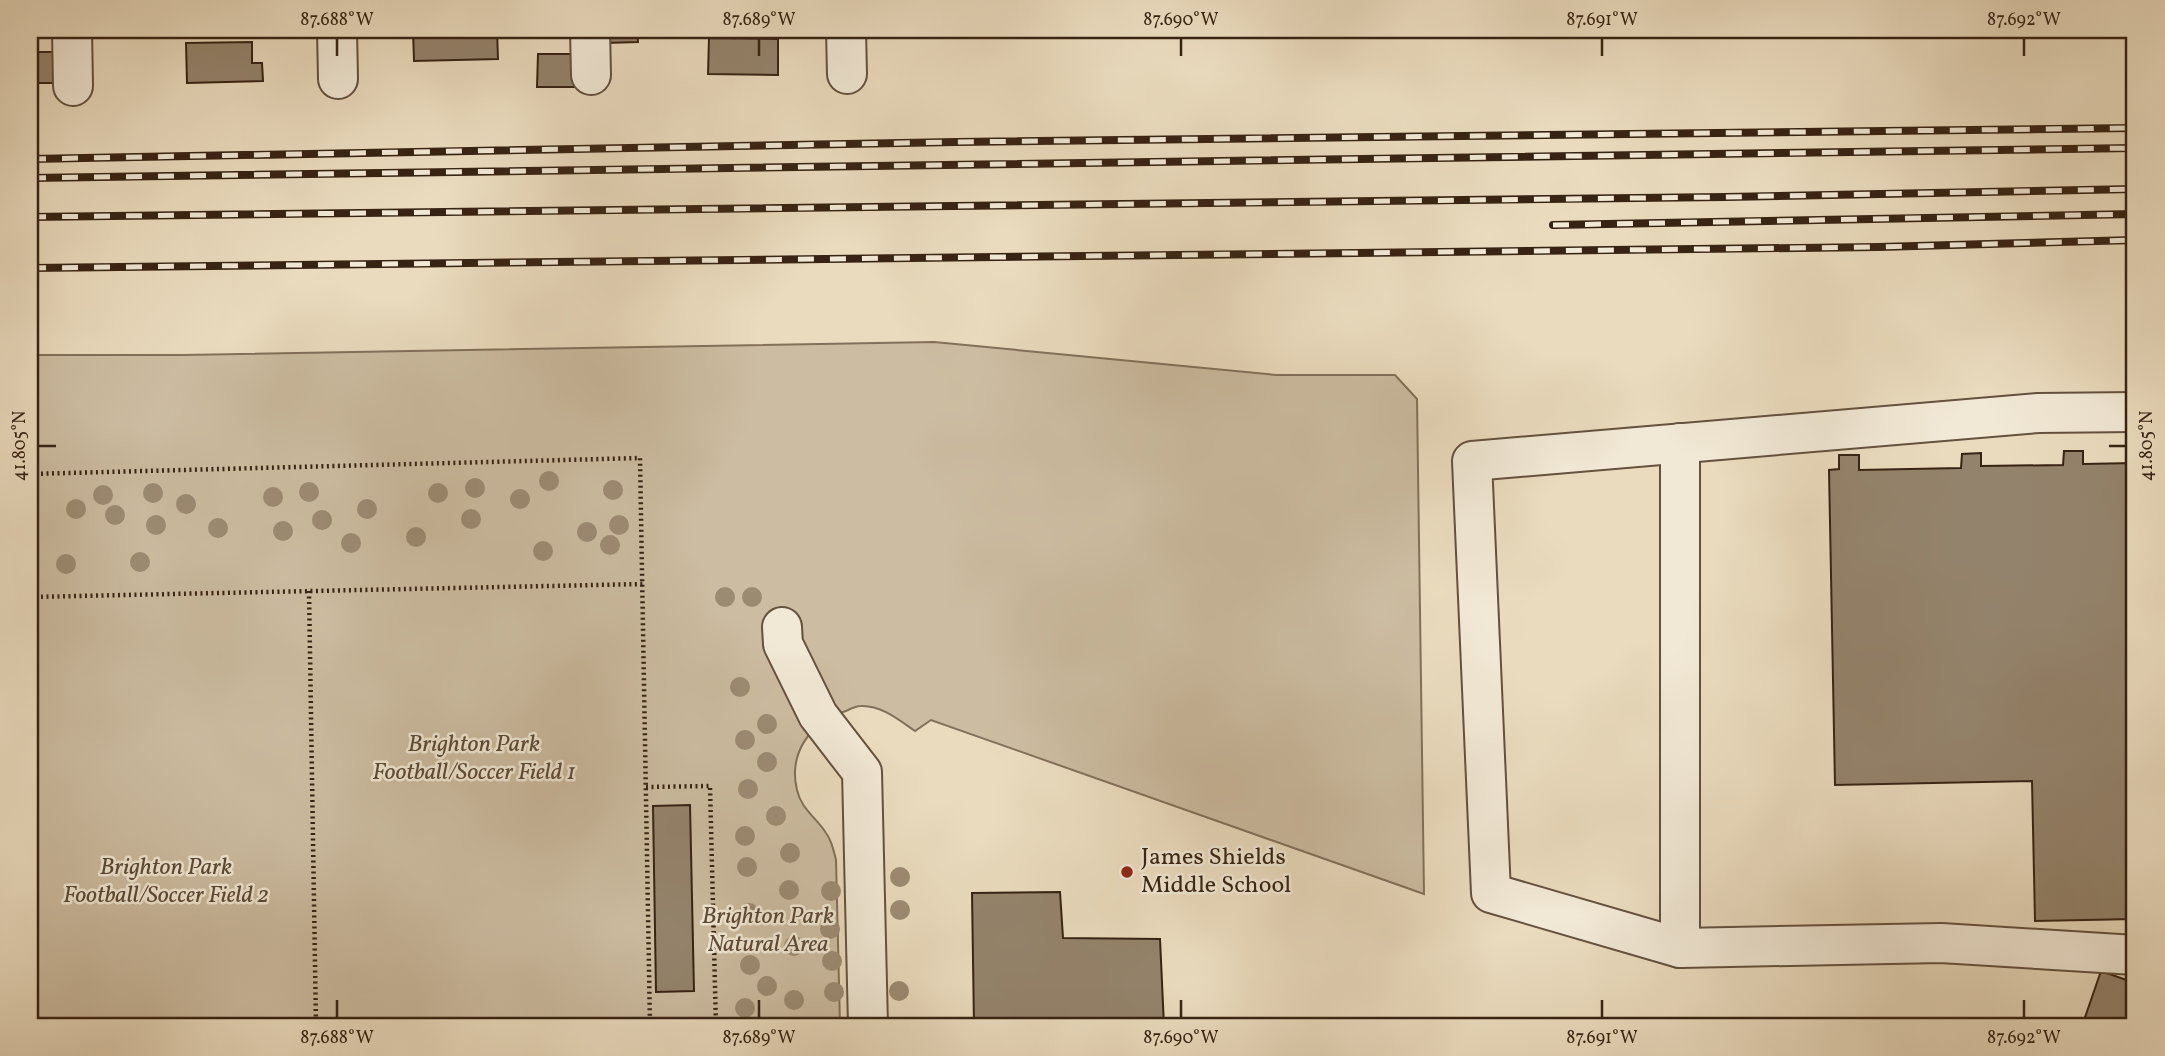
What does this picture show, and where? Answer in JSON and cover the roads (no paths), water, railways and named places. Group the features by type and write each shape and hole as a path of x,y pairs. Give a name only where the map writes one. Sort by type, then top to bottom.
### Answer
{"street":[{"path":"72,30 73,86"},
{"path":"337,30 338,79"},
{"path":"590,30 591,75"},
{"path":"846,30 847,74"},
{"path":"2135,412 2038,413 1472,461 1491,893 1680,948 1941,943 2135,955"},
{"path":"1680,443 1680,948"},
{"path":"782,627 783,644 818,716 862,772 868,1026"}],"railway":[{"path":"30,159 956,142 2135,128"},
{"path":"30,178 2135,148"},
{"path":"30,217 1725,197 2135,189"},
{"path":"1553,225 2135,214"},
{"path":"30,268 1879,247 2135,240"}],"place":[{"name":"James Shields Middle School","path":"1127,872"}],"park label":[{"name":"Brighton Park Football/Soccer Field 1","path":"474,759"},
{"name":"Brighton Park Football/Soccer Field 2","path":"166,882"},
{"name":"Brighton Park Natural Area","path":"768,931"}]}
